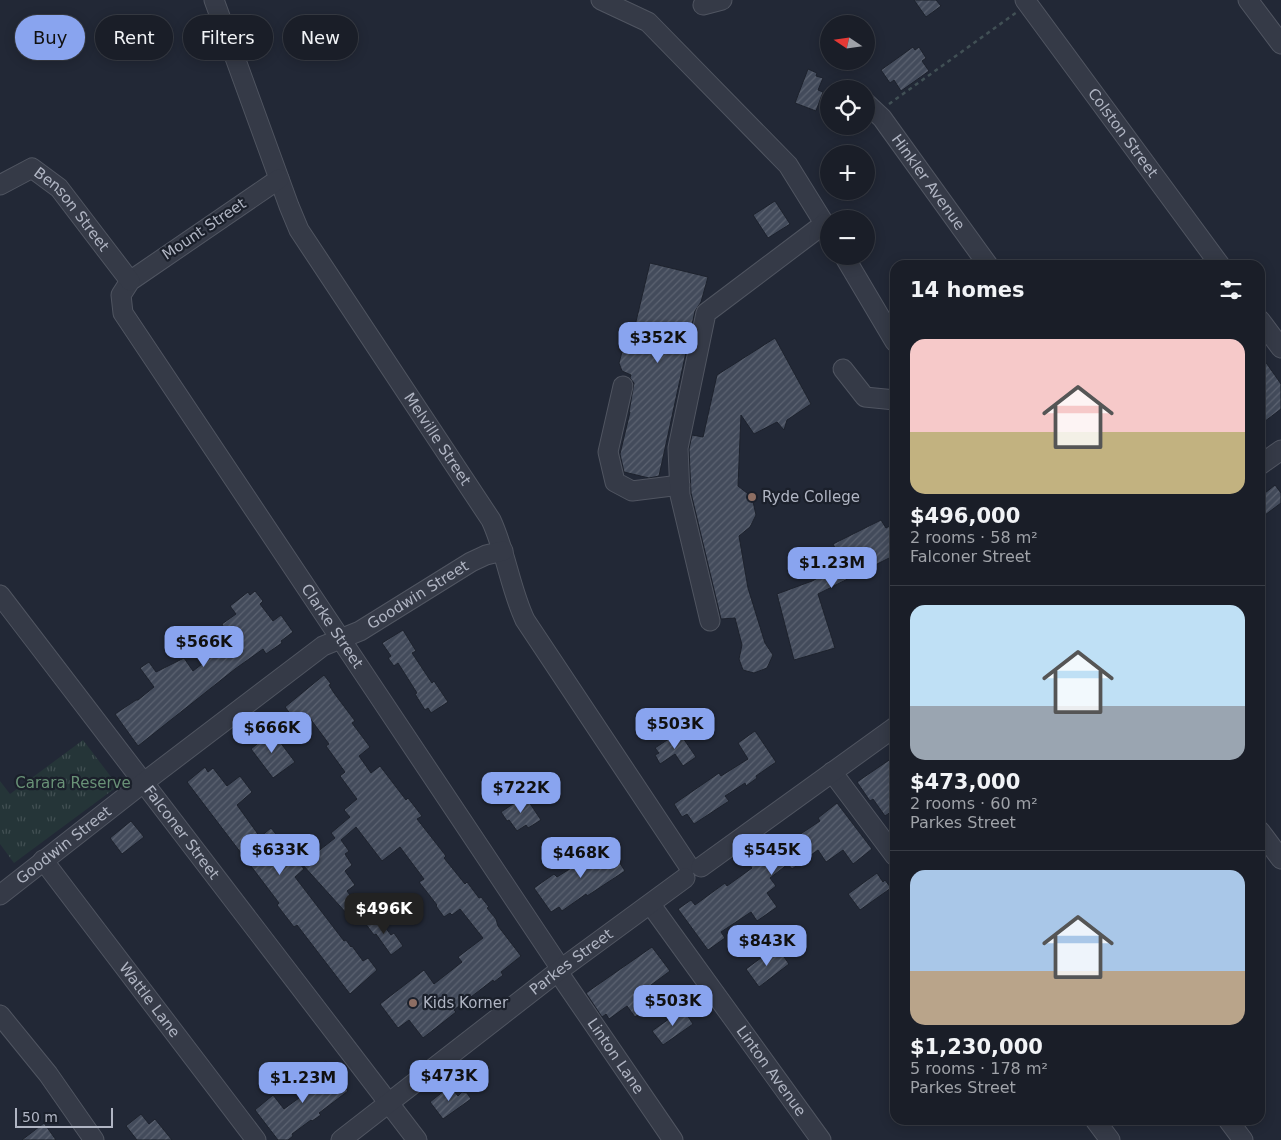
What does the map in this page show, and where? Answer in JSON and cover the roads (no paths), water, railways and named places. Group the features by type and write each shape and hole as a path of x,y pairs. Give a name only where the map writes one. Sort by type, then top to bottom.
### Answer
{"street":[{"name":"Melville Street","path":"214,0 299,230 491,520 503,551 512,588 525,620 691,870"},
{"path":"602,0 624,5 648,22 788,165 820,217"},
{"path":"703,5 722,0"},
{"path":"1248,0 1281,44"},
{"name":"Colston Street","path":"1027,2 1216,260"},
{"name":"Hinkler Avenue","path":"875,112 984,260"},
{"name":"Benson Street","path":"0,185 6,180 32,168 59,188 130,281"},
{"name":"Mount Street","path":"130,281 279,178"},
{"path":"710,621 680,495 678,448 706,313 820,233"},
{"path":"849,265 890,334"},
{"name":"Clarke Street","path":"130,281 121,295 123,314 560,971"},
{"path":"1265,327 1281,348"},
{"path":"843,369 865,397 890,400"},
{"path":"623,386 608,452 615,482 632,492 680,485"},
{"path":"1265,461 1281,450"},
{"name":"Goodwin Street","path":"0,895 323,646 360,631 486,554 503,551"},
{"name":"Falconer Street","path":"0,595 417,1140"},
{"name":"Parkes Street","path":"340,1140 560,971 651,905 691,870 890,730"},
{"path":"832,772 890,849"},
{"path":"1265,838 1281,859"},
{"name":"Wattle Lane","path":"43,860 256,1140"},
{"name":"Linton Avenue","path":"651,905 821,1140"},
{"name":"Linton Lane","path":"560,971 674,1140"},
{"path":"0,1015 48,1074 94,1140"},
{"path":"1099,1125 1110,1140"},
{"path":"1232,1125 1242,1140"}],"place":[{"name":"Ryde College","path":"752,497"},
{"name":"Kids Korner","path":"413,1003"}],"park label":[{"name":"Carara Reserve","path":"73,783"}]}
